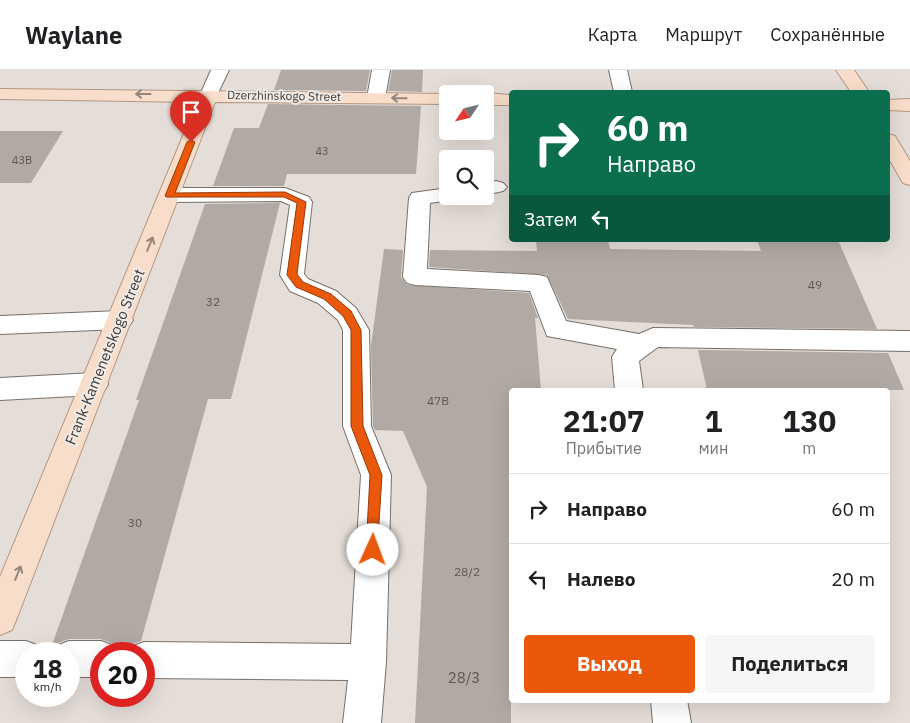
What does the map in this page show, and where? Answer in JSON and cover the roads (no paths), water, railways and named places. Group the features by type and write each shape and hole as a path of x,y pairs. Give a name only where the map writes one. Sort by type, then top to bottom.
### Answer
{"main road":[{"path":"845,70 859,90"},
{"name":"Dzerzhinskogo Street","path":"0,94 439,99"},
{"name":"Frank-Kamenetskogo Street","path":"0,618 209,95"},
{"path":"494,100 509,100"},
{"path":"890,105 910,105"},
{"path":"890,144 910,179"}],"lane":[{"path":"209,95 220,70"},
{"path":"376,98 381,70"},
{"path":"618,70 623,90"},
{"path":"170,196 285,194 301,202 292,275 299,285 327,297 347,314 356,330 357,426 376,475 368,662 362,723"},
{"path":"439,195 420,198 415,277 540,283 556,329 643,344"},
{"path":"0,325 120,320"},
{"path":"629,388 624,357 653,337 910,341"},
{"path":"0,389 94,384"},
{"path":"0,659 15,659"},
{"path":"155,660 368,662"},
{"path":"669,703 672,723"}]}
